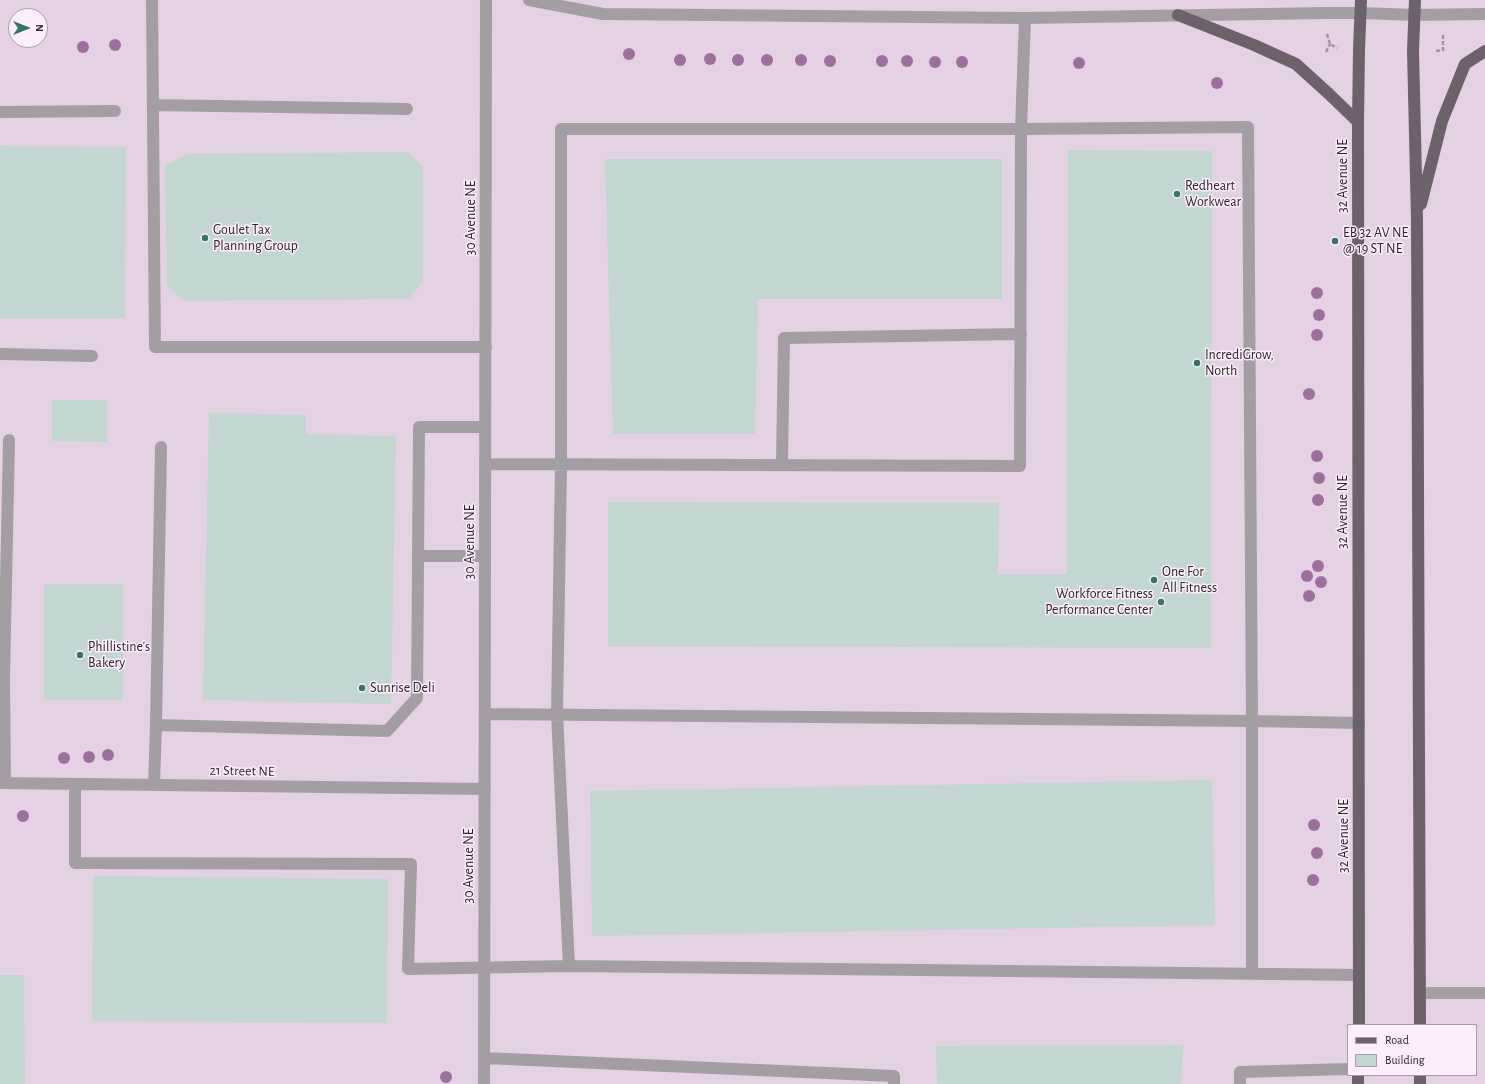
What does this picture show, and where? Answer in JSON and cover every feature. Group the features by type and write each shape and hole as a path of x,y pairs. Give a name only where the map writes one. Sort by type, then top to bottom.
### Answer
{"main road":[{"name":"32 Avenue NE","path":"1359,1024 1358,50 1362,13 1361,0"},
{"path":"1415,0 1414,51 1417,219 1420,1024"},
{"path":"1178,15 1254,45 1296,64 1358,122"},
{"path":"1417,219 1442,121 1466,64 1485,51"}],"street":[{"path":"152,0 155,347 486,347"},
{"name":"30 Avenue NE","path":"484,1084 486,0"},
{"path":"529,0 603,14 1025,18 1362,13 1415,15 1485,14"},
{"path":"486,464 1020,466 1021,130 1025,18"},
{"path":"153,105 407,109"},
{"path":"0,112 115,111"},
{"path":"569,966 557,714 561,464 561,130 1021,130 1248,127 1252,973"},
{"path":"782,465 784,338 1021,334"},
{"path":"0,354 92,356"},
{"path":"156,725 387,731 417,698 419,427 486,427"},
{"path":"3,783 2,678 9,440"},
{"path":"154,785 161,447"},
{"path":"418,556 485,556"},
{"path":"485,714 1252,720 1358,723"},
{"name":"21 Street NE","path":"3,783 484,789"},
{"path":"75,784 75,863 411,864 408,969 569,966 1359,975"},
{"path":"1420,992 1485,993"},
{"path":"484,1058 894,1076 894,1084"},
{"path":"1240,1084 1240,1072 1347,1069"}],"path":[{"path":"1326,32 1330,44 1339,49"},
{"path":"1436,51 1443,50 1443,33"},
{"path":"1326,52 1330,44"}],"shaded area":[{"path":"0,0 1485,0 1485,1084 0,1084"}],"building":[{"path":"0,146 126,147 125,318 0,318"},
{"path":"1068,150 1212,151 1211,648 608,646 608,502 999,503 998,574 1067,574"},
{"path":"408,152 423,167 423,282 408,299 184,301 167,285 165,166 187,154"},
{"path":"605,159 1002,159 1002,299 758,299 755,434 613,434"},
{"path":"52,400 107,400 107,442 52,441"},
{"path":"209,413 306,415 306,434 396,436 391,704 203,700"},
{"path":"44,584 123,584 123,700 44,700"},
{"path":"1212,780 1215,925 592,936 590,791"},
{"path":"93,876 388,879 387,1023 92,1021"},
{"path":"0,975 24,975 25,1084 0,1084"},
{"path":"1183,1045 1181,1084 937,1084 936,1046"}],"place":[{"name":"Redheart Workwear","path":"1177,194"},
{"name":"Goulet Tax Planning Group","path":"205,238"},
{"name":"EB 32 AV NE @ 19 ST NE","path":"1335,241"},
{"name":"IncrediGrow, North","path":"1197,363"},
{"name":"One For All Fitness","path":"1154,580"},
{"name":"Workforce Fitness Performance Center","path":"1161,602"},
{"name":"Phillistine's Bakery","path":"80,655"},
{"name":"Sunrise Deli","path":"362,688"}]}
